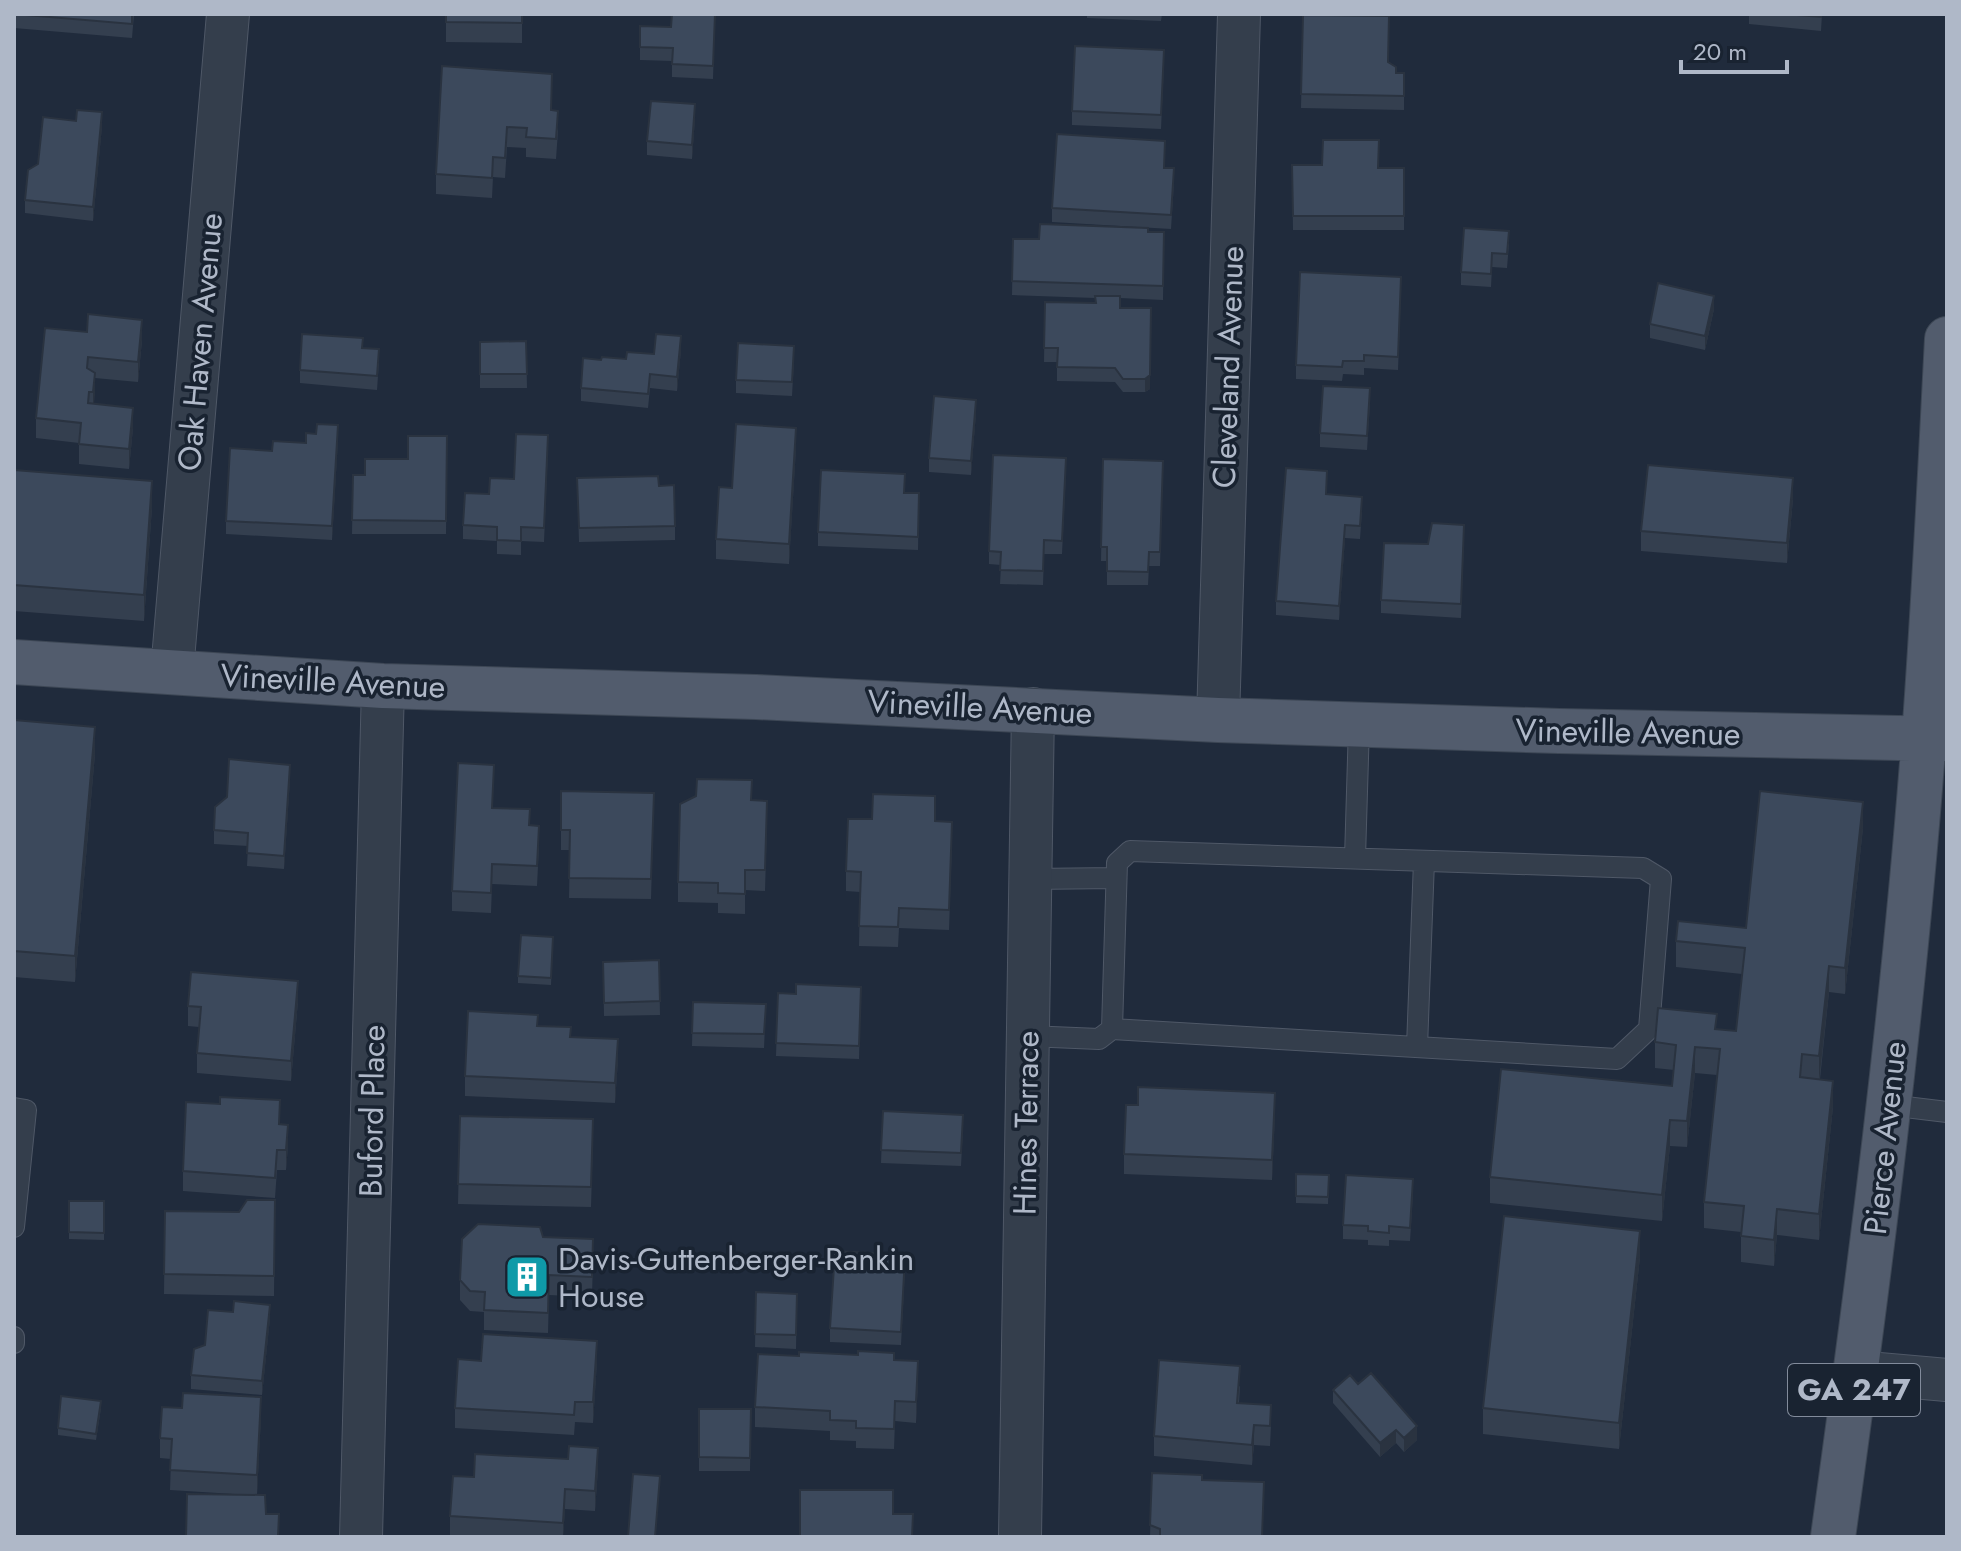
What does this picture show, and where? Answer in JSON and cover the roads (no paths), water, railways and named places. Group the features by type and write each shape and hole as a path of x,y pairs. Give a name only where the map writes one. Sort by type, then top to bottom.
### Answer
{"main road":[{"name":"Pierce Avenue","path":"1833,1537 1941,729 1947,339"},
{"name":"Vineville Avenue","path":"14,662 383,686 740,696 1359,725 1559,731 1941,729"}],"street":[{"name":"Oak Haven Avenue","path":"172,671 228,14"},
{"name":"Cleveland Avenue","path":"1218,720 1239,14"},
{"name":"Buford Place","path":"361,1537 383,686"},
{"name":"Hines Terrace","path":"1020,1537 1033,709"},
{"path":"1856,1372 1947,1380"}],"lane":[{"path":"1355,858 1359,725"},
{"path":"1028,1036 1099,1039 1112,1029 1617,1059 1649,1029 1661,879 1643,868 1130,851 1117,863 1112,1029"},
{"path":"1417,1047 1424,861"},
{"path":"1030,879 1116,878"},
{"path":"1889,1105 1947,1112"},
{"path":"14,1108 26,1110 14,1227"}],"place":[{"name":"Davis-Guttenberger-Rankin House","path":"527,1277"}]}
